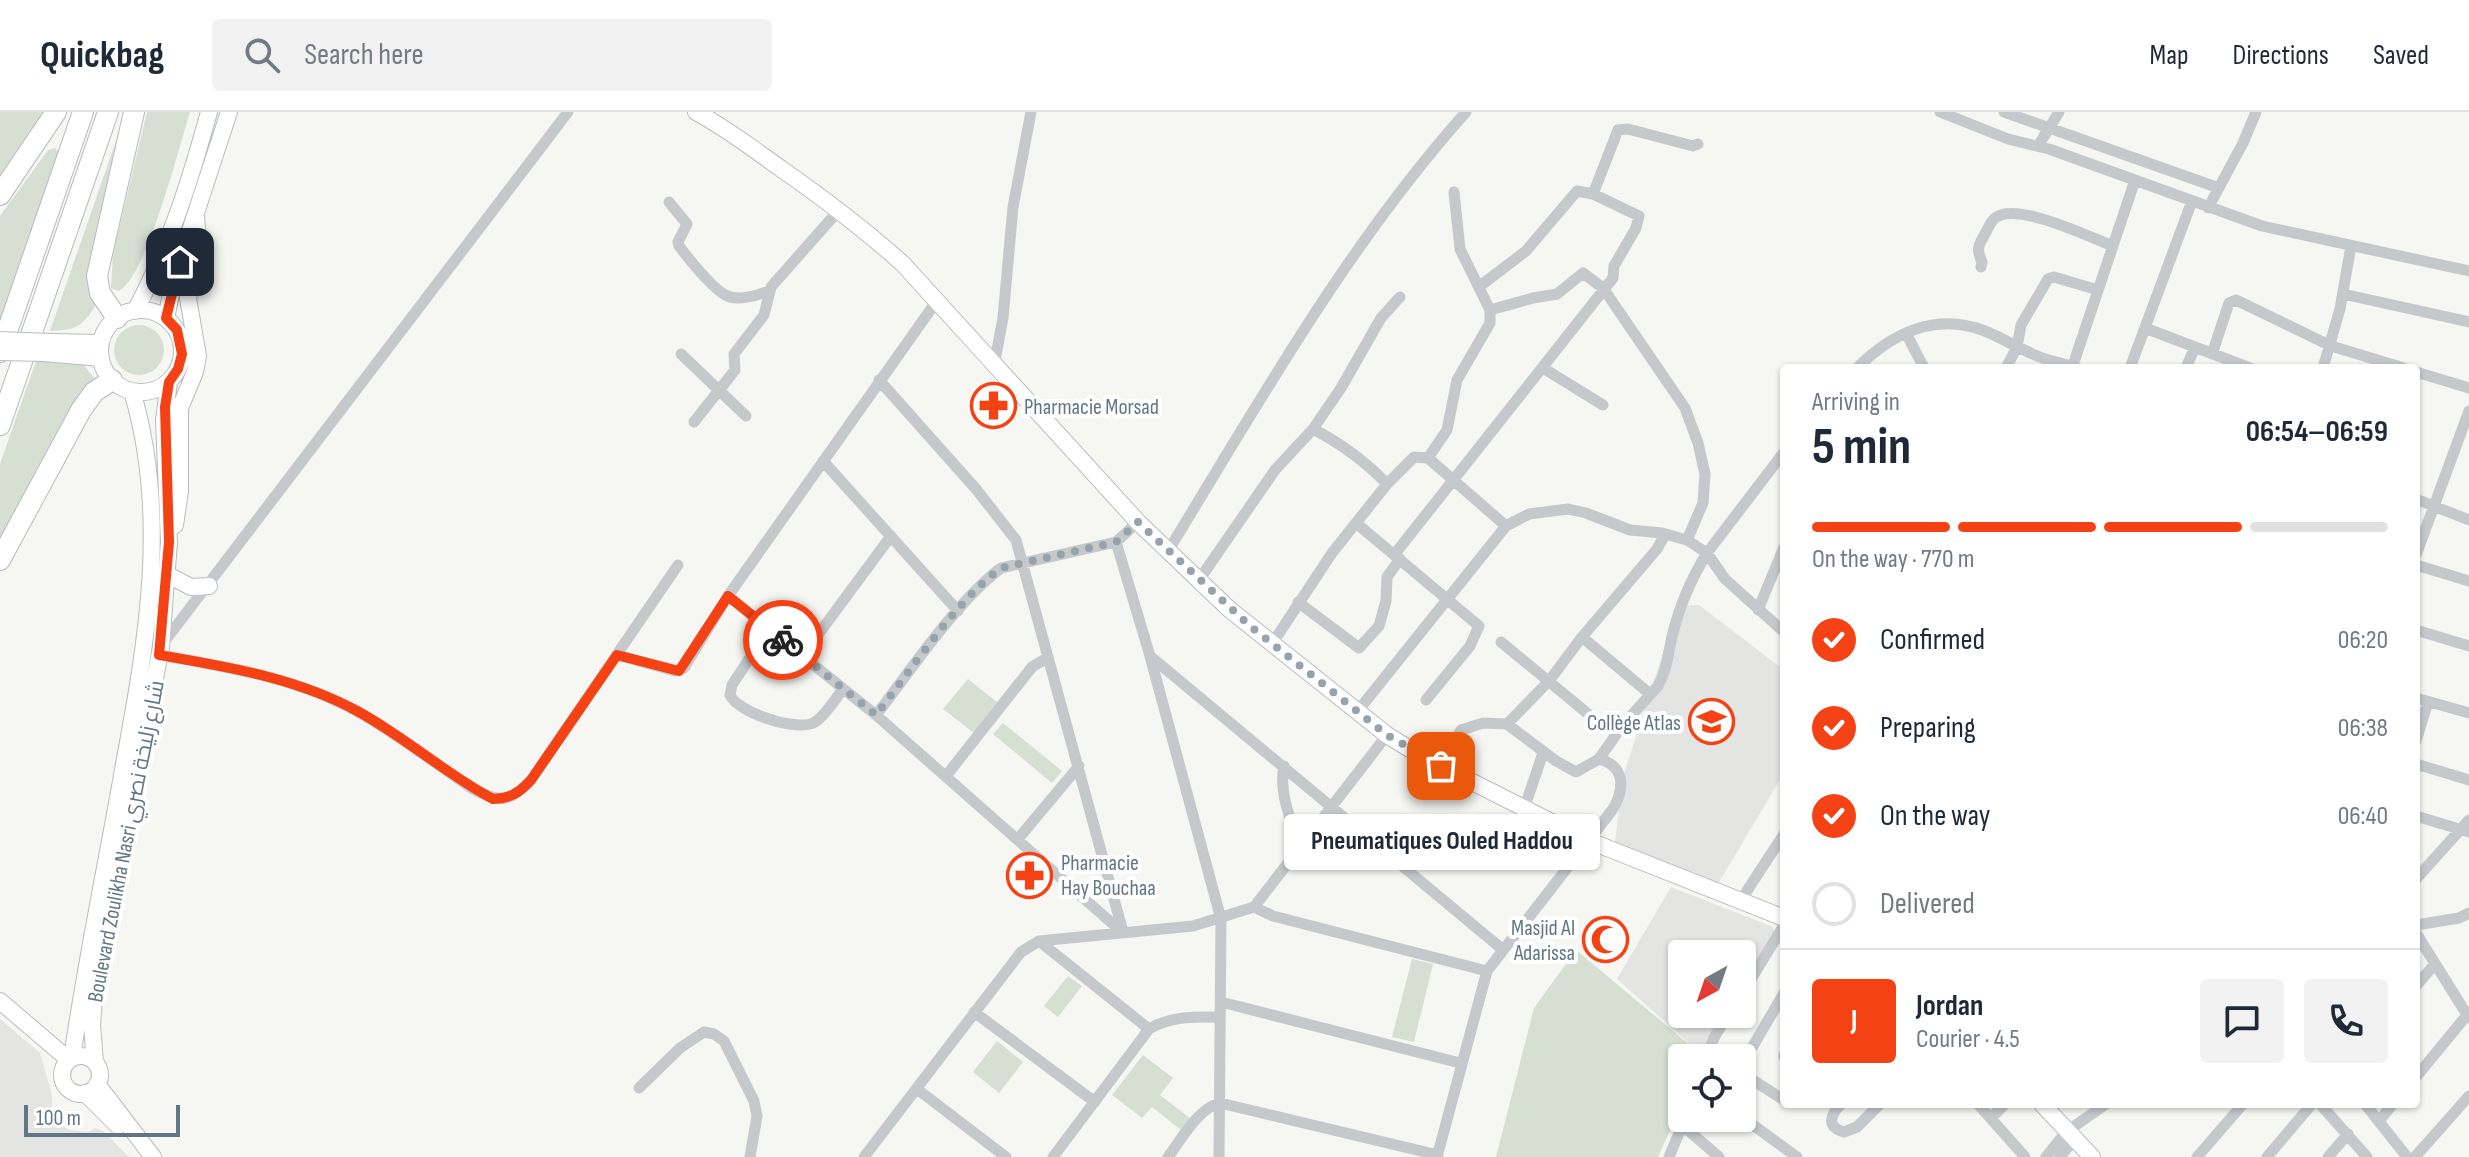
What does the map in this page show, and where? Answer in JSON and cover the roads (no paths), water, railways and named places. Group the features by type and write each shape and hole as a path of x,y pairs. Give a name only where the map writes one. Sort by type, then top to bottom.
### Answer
{"highway":[{"path":"0,195 56,112"},
{"path":"0,352 83,112"},
{"path":"0,425 108,112"},
{"path":"126,314 100,293 97,276 134,112"},
{"path":"0,560 81,410 94,392 112,380"}],"street":[{"path":"126,314 146,311 166,318 177,330 182,345 178,369 169,382 152,391 132,391 112,380 101,350 104,333 126,314 161,260 209,112"},
{"path":"166,318 174,280 229,112"},
{"path":"568,112 160,651 254,672 329,698 360,713 493,799 508,799 531,780 678,565"},
{"path":"696,112 718,124 839,210 903,264 1138,522 1229,609 1387,735 1587,840 1780,916"},
{"path":"994,367 1003,318 1013,207 1031,112"},
{"path":"1168,551 1274,377 1352,259 1412,177 1466,112"},
{"path":"1940,112 1958,115 2019,143 2038,146 2262,226 2469,271"},
{"path":"2004,112 2219,188"},
{"path":"2038,146 2059,112"},
{"path":"2208,208 2256,112"},
{"path":"1593,194 1618,130 1628,129 1693,146 1698,144"},
{"path":"2075,364 2135,180"},
{"path":"1298,602 1359,648 1379,626 1386,601 1387,577 1397,557 1452,479 1613,278 1614,266 1636,228 1639,216 1582,190 1573,195 1526,251 1480,286"},
{"path":"1428,458 1447,430 1455,385 1486,331 1490,310 1460,249 1454,192"},
{"path":"2132,364 2192,201"},
{"path":"669,202 687,224 679,246 718,290 729,297 750,298 769,291 839,210"},
{"path":"1981,267 1977,247 1992,222 2003,215 2035,216 2113,246"},
{"path":"169,542 179,502 181,402 195,372 198,356 188,298 199,252 196,217"},
{"path":"2324,364 2343,294 2351,246"},
{"path":"1490,310 1557,294 1583,273 1603,288 1685,408 1698,443 1705,474 1703,503 1687,540"},
{"path":"2008,364 2017,347 2021,325 2048,279 2054,277 2098,290"},
{"path":"694,422 735,370 734,354 764,315 769,291"},
{"path":"2343,294 2469,322"},
{"path":"1199,580 1275,470 1313,429 1341,388 1381,318 1400,297"},
{"path":"2212,354 2229,303 2236,300 2331,346 2380,364"},
{"path":"617,655 679,671 728,596 936,302"},
{"path":"1862,364 1884,344 1906,333 1933,323 1948,322 1984,331 2040,357 2064,364"},
{"path":"2145,328 2212,354 2226,364"},
{"path":"1906,333 1922,364"},
{"path":"0,340 101,350"},
{"path":"0,352 47,347"},
{"path":"2188,364 2195,347"},
{"path":"681,354 746,416"},
{"path":"1543,368 1603,405"},
{"path":"2420,373 2469,388"},
{"path":"879,380 1016,540 1123,932"},
{"name":"Boulevard Zoulikha Nasri شارع زليخة نصري","path":"95,1062 92,1025 94,999 160,651 168,575 164,420 169,382"},
{"name":"Boulevard Zoulikha Nasri شارع زليخة نصري","path":"68,1063 141,670 153,571 151,485 144,436 132,391"},
{"path":"2420,545 2469,411"},
{"path":"1313,429 1365,460 1387,484"},
{"path":"2455,451 2469,456"},
{"path":"1272,644 1298,602 1356,523 1387,484 1414,457 1428,458 1506,526"},
{"path":"1441,766 1461,730 1483,723 1507,724 1543,753 1576,772 1599,759 1664,675 1678,616 1696,570 1780,457"},
{"path":"823,461 958,611"},
{"path":"2420,500 2469,520"},
{"path":"1357,712 1506,526 1540,511 1568,509 1630,530 1662,533 1687,540 1707,553 1725,579 1780,629"},
{"path":"876,715 958,611 1001,568 1116,542 1138,522"},
{"path":"1356,523 1479,626 1470,646 1426,700"},
{"path":"1507,724 1549,681 1657,549 1663,538 1662,533"},
{"path":"803,655 891,536"},
{"path":"1116,542 1221,919 1219,1157"},
{"path":"1758,610 1780,557"},
{"path":"2420,566 2469,581"},
{"path":"168,575 191,587 209,586"},
{"path":"728,596 876,715 1123,932"},
{"path":"769,629 732,685 730,695 737,706 779,722 804,726 818,720 843,689"},
{"path":"2420,631 2467,643"},
{"path":"1582,637 1650,694"},
{"path":"1501,642 1587,713"},
{"path":"1150,656 1502,949"},
{"path":"946,776 1032,667 1047,658"},
{"path":"2422,700 2469,713"},
{"path":"864,1157 1011,963 1030,945 1039,941 1193,926 1254,907 1387,735"},
{"path":"1524,809 1543,753"},
{"path":"1168,1157 1202,1114 1212,1104 1220,1103 1438,1156 1460,1063 1487,971 1613,809 1620,791 1621,775 1610,762 1599,759"},
{"path":"2420,765 2469,780"},
{"path":"1018,839 1079,766"},
{"path":"1284,766 1284,791 1295,832 1303,843"},
{"path":"2420,817 2466,827"},
{"path":"2420,875 2466,827"},
{"path":"1741,900 1780,840"},
{"path":"1254,907 1273,916 1487,971"},
{"path":"2420,924 2459,918 2469,913"},
{"path":"1756,971 1780,932"},
{"path":"2420,940 2468,1016 2420,1072"},
{"path":"1039,941 1149,1029"},
{"path":"2420,981 2434,965"},
{"path":"1780,1000 1743,1063 1748,1077 1780,1097"},
{"path":"0,1001 68,1063"},
{"path":"1221,1002 1460,1063"},
{"path":"974,1012 1095,1102"},
{"path":"1053,1157 1149,1029 1177,1018 1220,1017"},
{"path":"639,1088 692,1037 704,1032 719,1037 733,1055 754,1101 757,1116 750,1157"},
{"path":"82,1056 95,1062 100,1075 91,1089 69,1090 63,1082 68,1063 82,1056"},
{"path":"91,1089 127,1135 139,1141 153,1157"},
{"path":"917,1089 1006,1157"},
{"path":"2415,1157 2469,1096"},
{"path":"1837,1108 1832,1114 1831,1123 1834,1128 1844,1132 1857,1127 1876,1108"},
{"path":"2047,1108 2074,1132 2092,1157"},
{"path":"2046,1157 2101,1108"},
{"path":"2198,1157 2240,1108"},
{"path":"2267,1157 2309,1108"},
{"path":"2324,1108 2367,1157"},
{"path":"2368,1108 2407,1157"},
{"path":"2379,1121 2390,1108"},
{"path":"1986,1109 2025,1157"},
{"path":"1756,1127 1797,1157"},
{"path":"1669,1157 1680,1132"},
{"path":"1694,1132 1719,1157"},
{"path":"2060,1157 2074,1132"},
{"path":"2328,1157 2348,1134"}],"place":[{"name":"Pharmacie Morsad","path":"993,406"},
{"name":"Collège Atlas","path":"1712,722"},
{"name":"Pneumatiques Ouled Haddou","path":"1441,766"},
{"name":"Pharmacie Hay Bouchaa","path":"1030,875"},
{"name":"Masjid Al Adarissa","path":"1606,940"}]}
